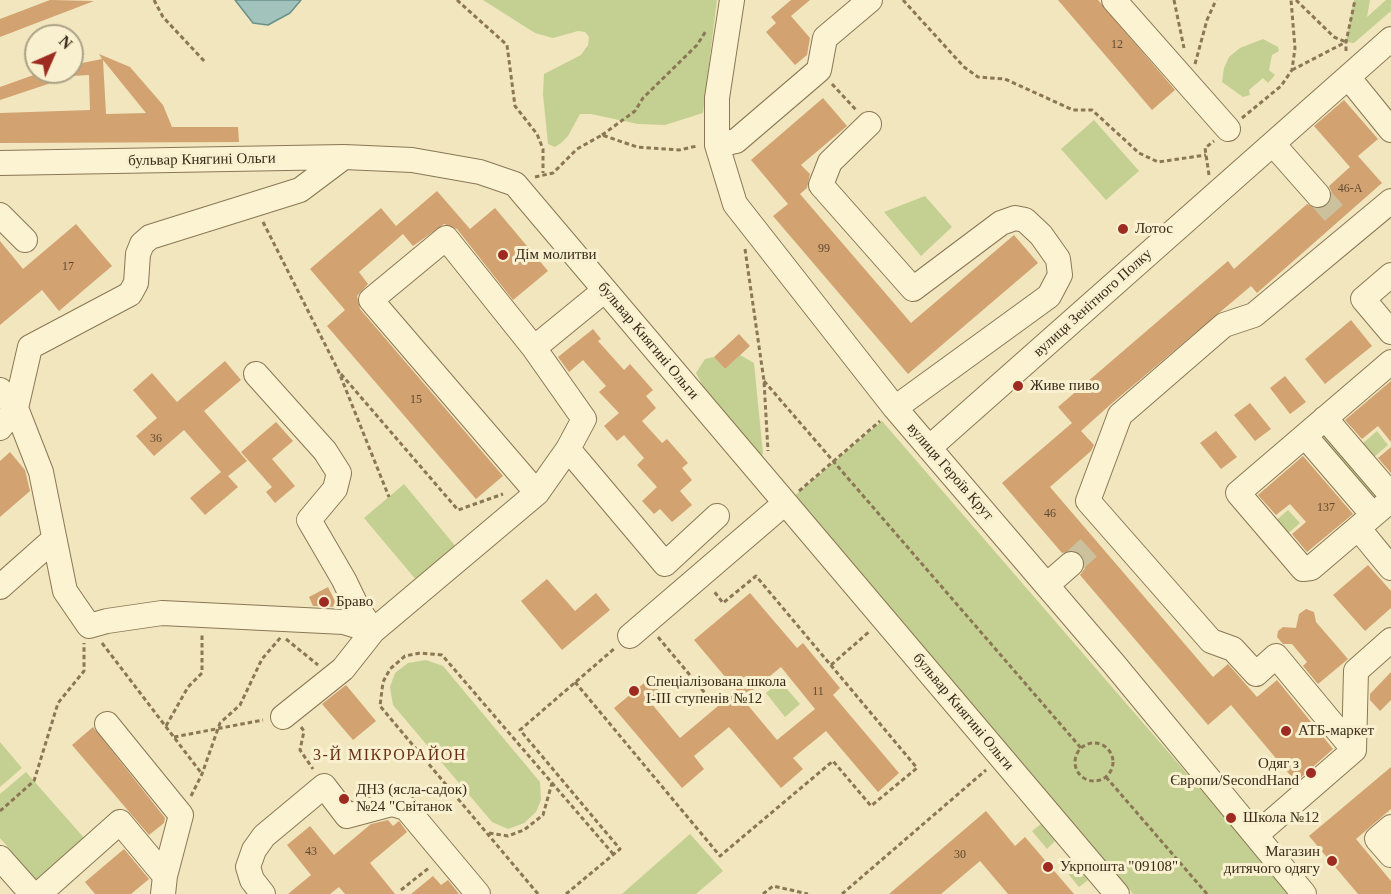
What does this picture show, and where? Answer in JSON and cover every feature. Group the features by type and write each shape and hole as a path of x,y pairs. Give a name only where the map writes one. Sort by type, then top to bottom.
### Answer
{"street":[{"name":"вулиця Героїв Крут","path":"732,0 717,98 717,145 735,204 895,408 1047,585 1304,894"},
{"path":"717,145 736,141 819,70 825,38 870,0"},
{"path":"1114,0 1228,129"},
{"name":"вулиця Зенітного Полку","path":"929,448 1391,39"},
{"path":"1348,77 1391,130"},
{"path":"869,124 830,162 821,185 913,289 1001,223 1015,218 1025,220 1041,235 1058,259 1060,275 1049,296 895,408"},
{"path":"1273,144 1318,195"},
{"path":"0,428 16,408 30,347 130,294 136,284 138,254 142,244 150,237 300,190 344,157"},
{"name":"бульвар Княгині Ольги","path":"0,164 344,157 412,160 480,172 514,184 1117,894"},
{"path":"1354,750 1276,656 1256,674 1233,648 1211,641 1104,534 1088,501 1120,415 1224,325 1254,315 1346,227 1391,201"},
{"path":"0,215 25,240"},
{"path":"284,716 344,669 374,631 533,489 568,449 584,419 534,348 446,238 372,300 533,489"},
{"path":"1391,275 1363,299 1391,332"},
{"path":"534,348 605,290"},
{"path":"1374,515 1311,568 1303,569 1238,493 1391,362"},
{"path":"256,374 325,451 339,473 335,489 309,520 357,607 374,631"},
{"path":"0,390 16,408 41,472 65,591 89,626 162,613 344,622 374,631"},
{"path":"1325,418 1391,495"},
{"path":"1305,436 1374,515 1391,568"},
{"path":"568,449 665,564 717,516"},
{"path":"638,629 700,575 778,494"},
{"path":"0,587 53,540"},
{"path":"1047,585 1071,564"},
{"path":"1256,835 1354,750 1356,671 1391,640"},
{"path":"107,724 181,815 164,885"},
{"path":"263,894 252,880 248,867 254,850 264,836 324,786 347,816 392,804 406,808 478,894"},
{"path":"39,894 120,822 164,885"},
{"path":"1391,827 1377,839 1391,855"},
{"path":"0,858 32,894"}],"path":[{"path":"154,0 163,17 205,62"},
{"path":"457,0 507,45 514,106 537,134 543,148 543,174"},
{"path":"903,0 964,67 978,77 1005,79 1073,110 1092,110 1139,153 1158,162 1206,155"},
{"path":"1195,66 1207,20 1216,0"},
{"path":"1212,197 1205,148 1281,86 1292,70 1295,48 1292,0"},
{"path":"1296,0 1334,36 1346,42"},
{"path":"1348,77 1346,42 1355,0"},
{"path":"514,184 553,173 577,149 602,135 635,111 643,98 697,45 709,27"},
{"path":"1292,70 1346,42"},
{"path":"819,70 869,124"},
{"path":"602,135 637,147 667,150 717,145"},
{"path":"254,204 338,370 389,497"},
{"path":"744,246 778,494 833,461 895,408"},
{"path":"338,370 458,510 533,489"},
{"path":"764,381 1081,748"},
{"path":"575,682 720,856 833,761 871,806 917,768 756,576 723,603 700,575"},
{"path":"166,726 188,687 202,673 201,615"},
{"path":"259,618 333,677"},
{"path":"831,665 884,619"},
{"path":"0,811 34,781 58,703 84,671 84,631 89,626 202,774"},
{"path":"566,894 621,849 520,730 638,629 710,699"},
{"path":"181,815 202,774 220,723 240,705 262,659 282,636"},
{"path":"538,894 380,706 383,682 390,669 405,656 420,653 442,655 614,855"},
{"path":"174,737 284,716"},
{"path":"1095,743 1106,748 1113,765 1106,777 1089,780 1079,774 1075,762 1081,748 1095,743"},
{"path":"300,750 324,786"},
{"path":"842,894 1001,757"},
{"path":"1106,777 1207,894"},
{"path":"487,833 508,836 524,830 543,814 552,783"},
{"path":"401,890 445,855"},
{"path":"763,894 773,886 808,894"}],"green space":[{"path":"483,0 717,0 703,113 665,125 638,124 591,114 580,114 568,136 561,143 555,147 548,144 543,94 544,74 581,55 588,45 589,37 585,32 578,31 553,38 535,33"},
{"path":"1354,0 1370,0 1367,17 1386,0 1391,0 1391,11 1354,43 1346,42"},
{"path":"1263,39 1278,47 1279,51 1272,55 1269,70 1275,75 1268,83 1263,78 1249,90 1250,95 1243,97 1222,82 1224,68 1229,57 1240,48"},
{"path":"1094,120 1139,171 1106,200 1061,149"},
{"path":"925,196 952,227 921,256 884,212"},
{"path":"740,355 754,363 763,454 760,457 708,396 696,373 705,359 714,357 725,369"},
{"path":"882,421 1291,894 1133,894 792,498"},
{"path":"1326,427 1384,496 1374,504 1317,436"},
{"path":"1377,431 1388,445 1373,458 1361,445"},
{"path":"404,484 457,548 417,581 364,518"},
{"path":"1288,510 1300,523 1284,537 1273,523"},
{"path":"426,660 443,666 540,782 541,800 536,812 524,823 508,829 492,822 393,705 390,687 395,673 408,663"},
{"path":"780,681 800,704 785,717 766,693"},
{"path":"0,742 22,768 0,787"},
{"path":"26,772 85,839 37,881 0,838 0,794"},
{"path":"1041,824 1055,841 1047,849 1032,831"},
{"path":"690,834 723,871 696,894 622,894"},
{"path":"1073,862 1088,880 1079,887 1065,870"}],"water":[{"path":"235,0 301,0 290,13 268,25 253,23"}],"building":[{"path":"50,0 94,1 34,24 24,24 24,28 0,37 0,19"},
{"path":"791,0 810,0 791,16 810,38 807,55 795,65 766,32 776,23 771,17"},
{"path":"1058,0 1098,0 1175,90 1152,110"},
{"path":"99,54 130,67 163,105 172,127 238,127 239,142 0,143 0,113 90,110 89,75 84,75 84,63 102,59","holes":["103,60 146,113 106,114"]},
{"path":"24,78 24,84 48,84 0,100 0,87"},
{"path":"823,98 847,126 801,165 810,174 807,188 800,194 911,323 1014,235 1038,263 908,374 773,216 788,204 751,160"},
{"path":"1344,100 1378,139 1358,156 1382,183 1257,293 1251,286 1081,431 1094,445 1091,451 1050,487 1213,677 1228,664 1257,697 1277,680 1333,749 1296,782 1231,705 1208,725 1080,575 1085,568 1082,555 1075,550 1062,553 1002,483 1072,423 1058,407 1228,261 1234,269 1307,204 1320,209 1328,205 1332,193 1329,186 1350,167 1314,126"},
{"path":"437,191 470,229 495,208 548,271 513,300 457,229 444,224 413,246 403,234 359,272 368,284 357,296 360,309 503,476 476,499 327,326 345,310 310,269 381,208 396,226"},
{"path":"76,224 112,266 59,311 42,290 0,325 0,241 23,269"},
{"path":"1351,320 1372,346 1325,384 1305,359"},
{"path":"593,329 601,339 598,341 624,370 630,364 653,390 646,396 656,408 642,421 662,443 667,439 688,463 682,468 692,480 680,491 692,505 672,522 660,509 654,514 642,501 657,487 637,465 644,458 624,435 617,441 604,426 619,413 599,392 606,386 583,360 569,372 558,357"},
{"path":"739,334 750,346 725,369 714,357"},
{"path":"225,361 241,380 204,411 247,461 228,476 238,487 205,515 190,498 221,472 184,430 154,456 136,436 157,418 133,390 152,373 177,402"},
{"path":"1285,376 1306,402 1290,414 1270,388"},
{"path":"1391,381 1391,442 1378,426 1362,439 1345,420"},
{"path":"1250,403 1271,429 1255,441 1234,415"},
{"path":"276,422 293,441 272,459 295,486 275,503 266,492 272,487 241,452"},
{"path":"1216,431 1237,457 1221,469 1200,443"},
{"path":"1391,447 1391,473 1378,458"},
{"path":"10,452 25,470 30,491 0,517 0,461"},
{"path":"1303,456 1353,514 1307,552 1292,534 1306,522 1290,504 1276,515 1258,495"},
{"path":"1368,565 1391,591 1391,608 1365,631 1333,595"},
{"path":"547,579 575,611 596,593 610,610 562,650 521,601"},
{"name":"Браво","path":"328,587 338,607 313,606 309,597"},
{"path":"750,593 797,648 803,643 840,688 833,695 899,773 878,792 826,731 793,758 803,769 781,788 729,727 694,756 704,769 682,788 614,708 649,679 662,694 651,703 680,738 736,691 777,740 815,709 781,667 743,698 694,640"},
{"path":"1306,609 1314,612 1316,622 1348,659 1318,684 1303,666 1307,662 1292,644 1283,644 1277,637 1278,631 1283,627 1296,628 1299,614"},
{"path":"1391,672 1391,700 1380,711 1370,700 1370,694"},
{"path":"346,685 376,721 353,740 322,704"},
{"path":"93,727 165,818 164,823 149,835 72,745"},
{"path":"1391,767 1391,809 1356,839 1391,881 1391,894 1358,894 1309,836"},
{"path":"986,811 1015,846 1025,837 1074,894 1008,894 980,861 941,894 889,894"},
{"path":"388,820 393,826 399,821 407,832 370,863 395,894 345,894 339,887 330,894 288,894 311,875 287,845 310,826 334,855 371,824"},
{"path":"124,849 149,879 131,894 95,894 85,882"},
{"path":"433,876 441,885 448,880 459,894 411,894"}],"tunnel":[{"path":"1318,195 1340,220"},
{"path":"1071,564 1096,541"}],"place":[{"name":"Лотос","path":"1123,229"},
{"name":"Дім молитви","path":"503,255"},
{"name":"Живе пиво","path":"1018,386"},
{"name":"Браво","path":"324,602"},
{"name":"Спеціалізована школа І-ІІІ ступенів №12","path":"634,691"},
{"name":"АТБ-маркет","path":"1286,731"},
{"name":"Одяг з Європи/SecondHand","path":"1311,773"},
{"name":"ДНЗ (ясла-садок) №24 \"Світанок","path":"344,799"},
{"name":"Школа №12","path":"1231,818"},
{"name":"Магазин дитячого одягу","path":"1332,861"},
{"name":"Укрпошта \"09108\"","path":"1048,867"}],"district":[{"name":"3-Й МІКРОРАЙОН","path":"390,756"}]}
